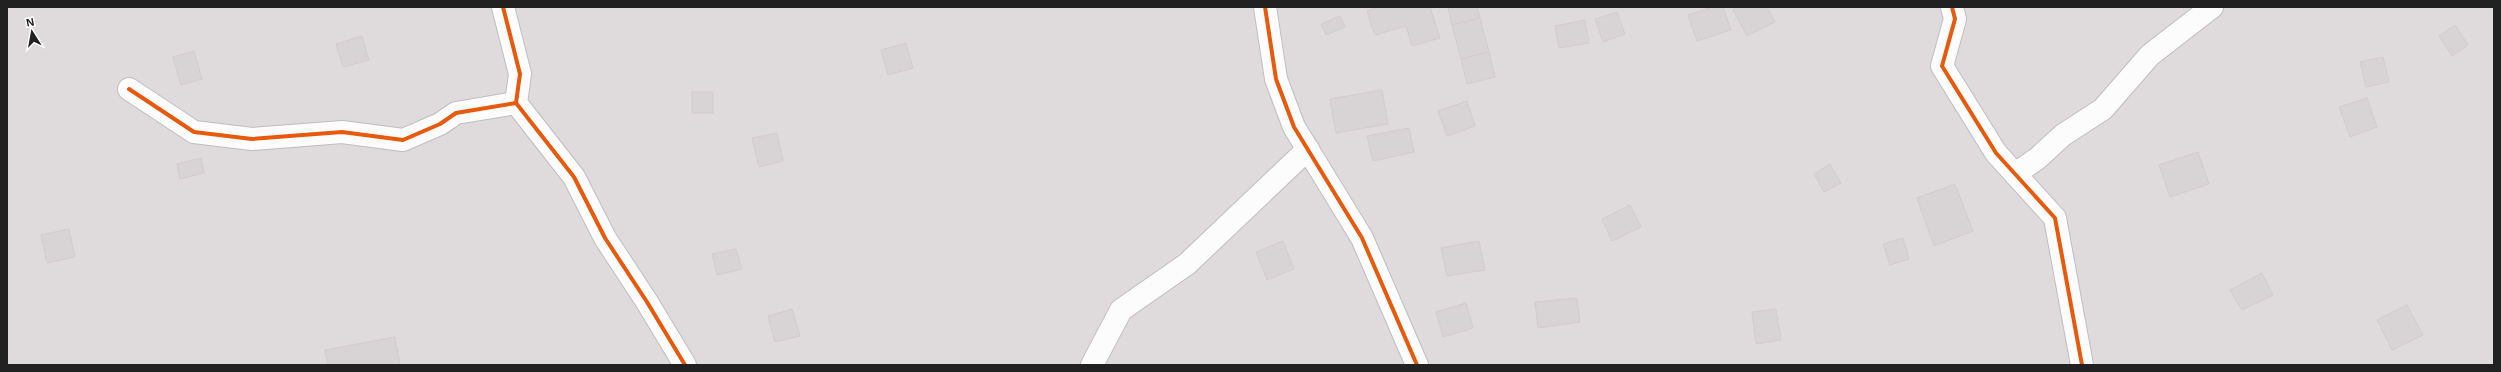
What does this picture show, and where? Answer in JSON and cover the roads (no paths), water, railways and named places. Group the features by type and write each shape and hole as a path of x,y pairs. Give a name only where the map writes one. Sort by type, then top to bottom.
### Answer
{"street":[{"path":"503,7 520,74 516,104 574,177 605,238 647,302 685,365"},
{"path":"1264,7 1276,79 1294,127 1362,238 1417,365"},
{"path":"1952,7 1955,19 1942,66 1996,153 2055,218 2082,365"},
{"path":"2015,174 2038,158 2063,135 2103,109 2150,55 2212,7"},
{"path":"129,89 194,132 252,139 342,132 403,140 440,124 456,112 516,104"},
{"path":"1092,365 1121,310 1187,264 1308,149"}]}
